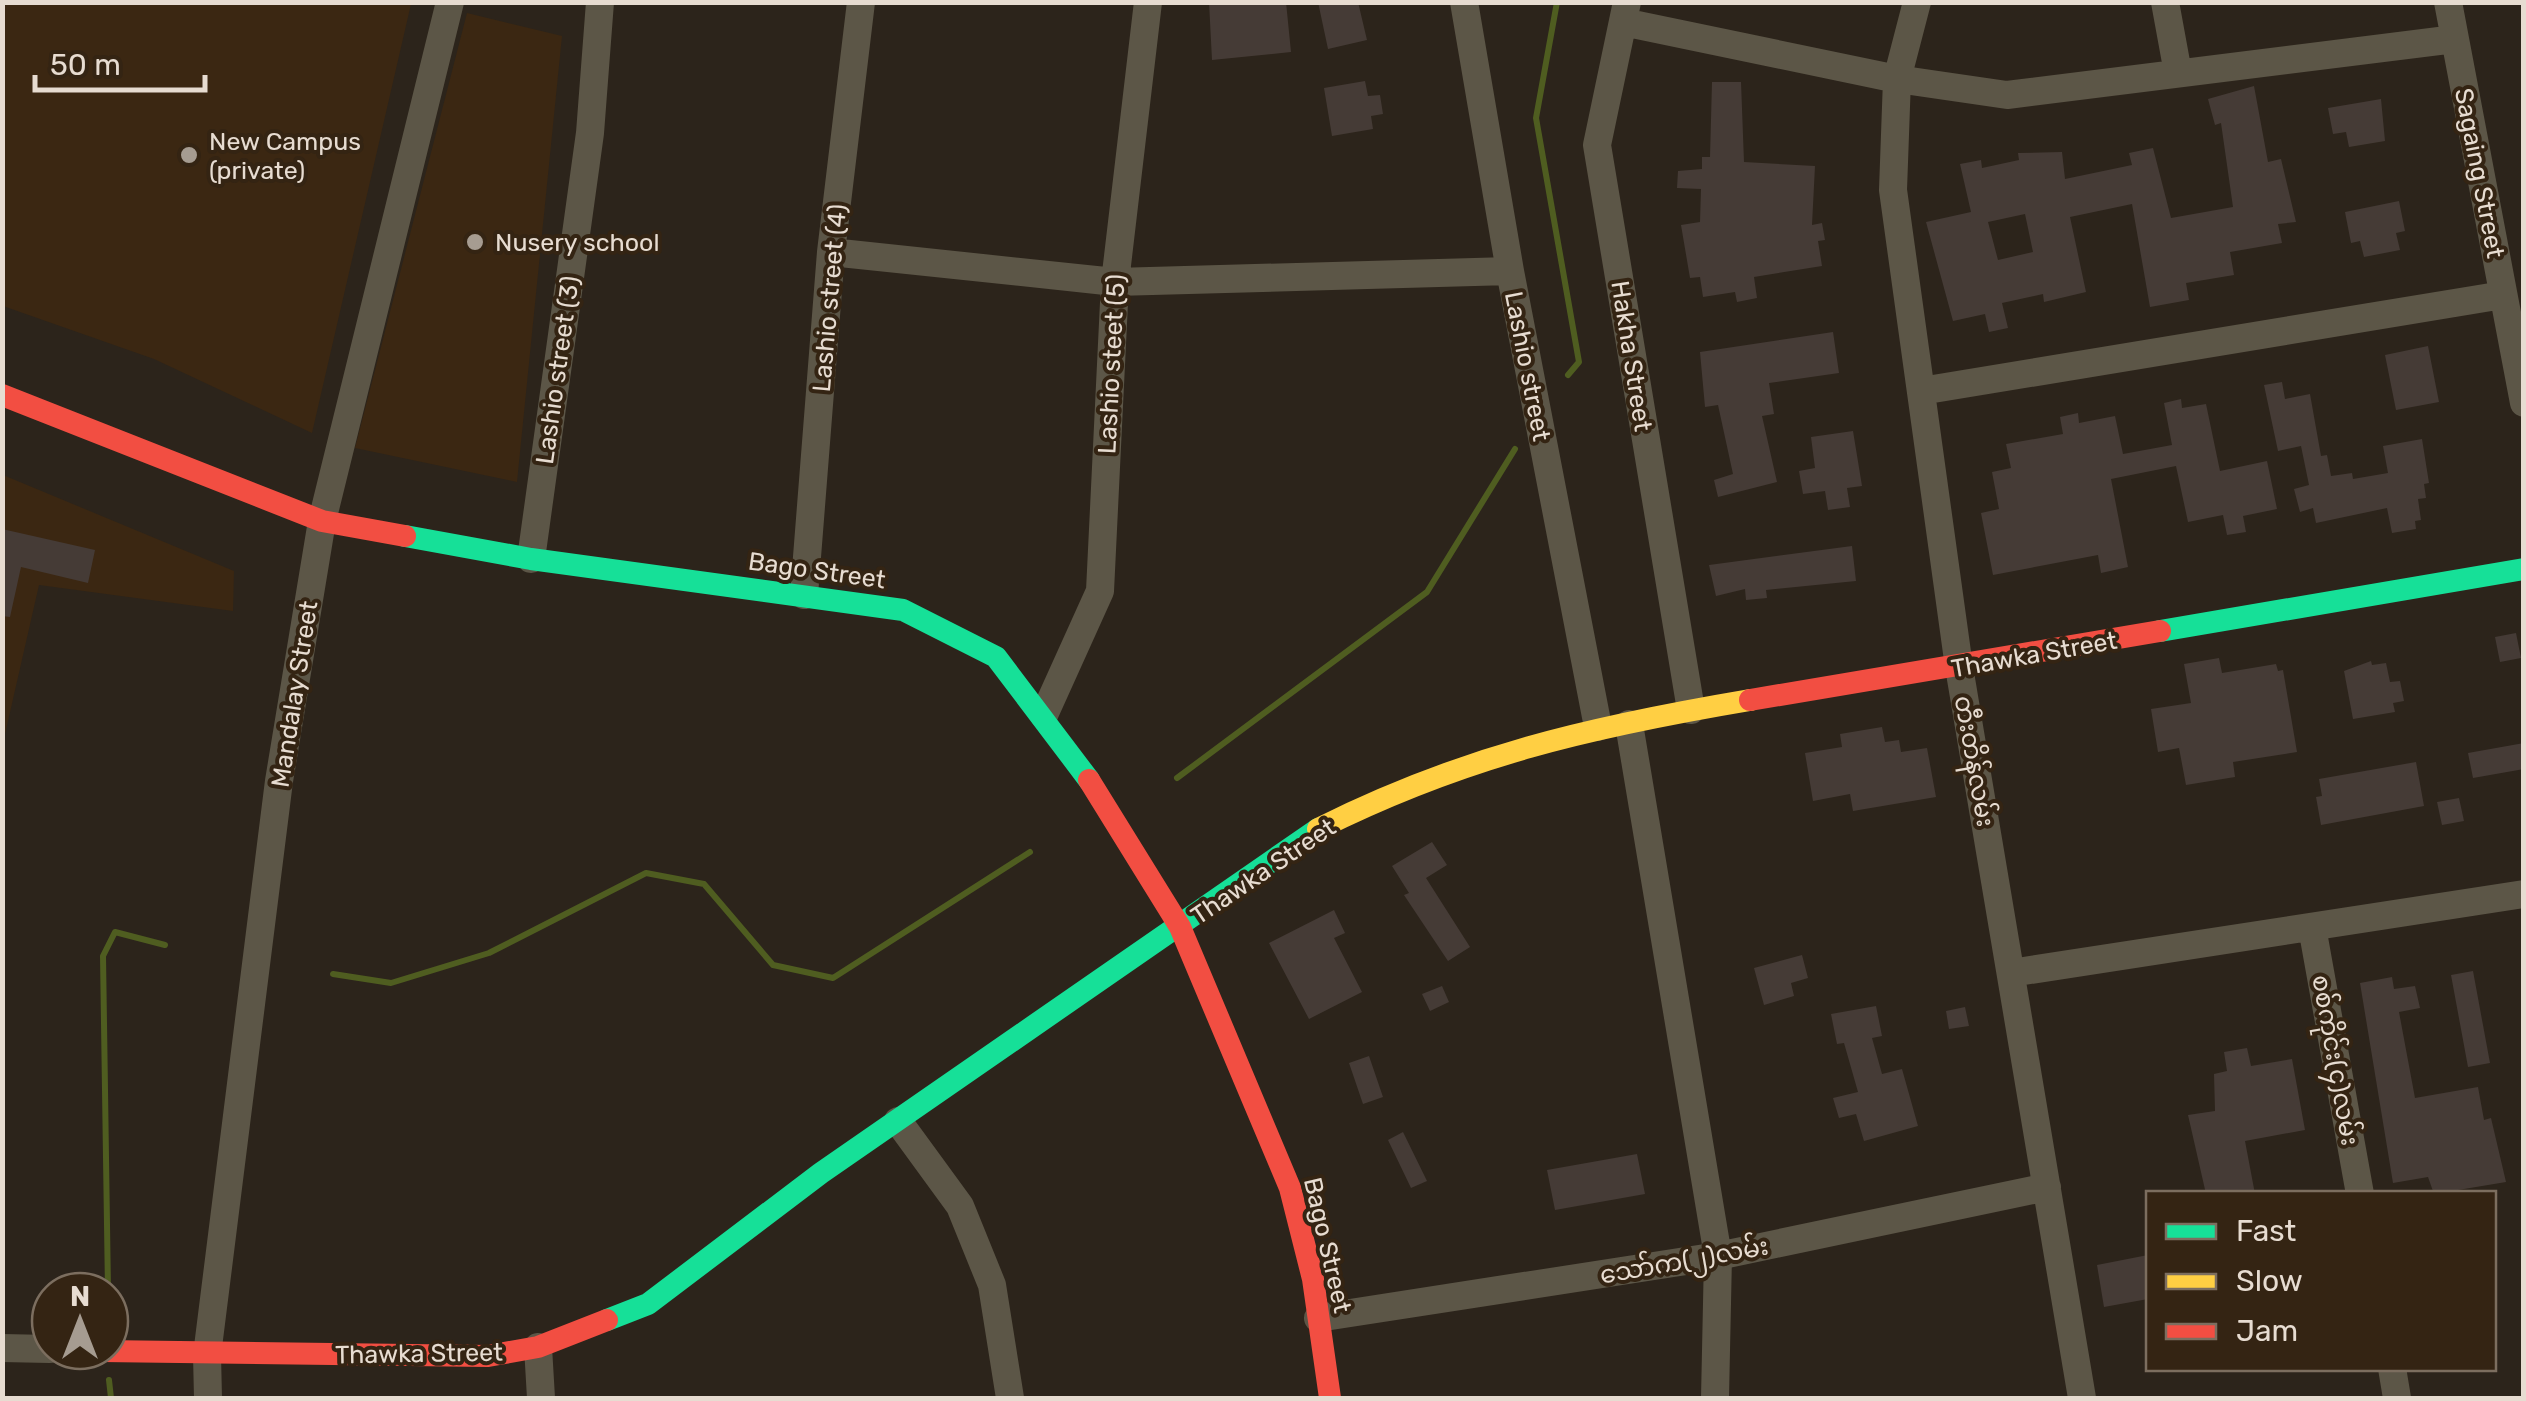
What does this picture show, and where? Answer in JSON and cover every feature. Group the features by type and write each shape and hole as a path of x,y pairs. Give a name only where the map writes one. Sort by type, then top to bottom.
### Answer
{"street":[{"name":"Mandalay Street","path":"208,1398 207,1354 280,780 322,521 450,2"},
{"name":"Lashio street (3)","path":"531,559 590,133 600,2"},
{"name":"Lashio street (4)","path":"804,594 832,252 861,2"},
{"name":"Lashio steet (5)","path":"1044,715 1100,591 1115,282 1148,2"},
{"name":"Lashio street","path":"1464,2 1510,271 1598,728"},
{"name":"တီးတိန်လမ်း","path":"1917,2 1896,78 1893,190 1959,667 2082,1398"},
{"path":"2165,2 2178,72"},
{"name":"Sagaing Street","path":"2448,2 2524,403"},
{"path":"1625,12 1896,78 2007,96 2455,39"},
{"name":"Hakha Street","path":"1625,12 1598,145 1691,710"},
{"path":"832,252 1115,282 1510,271"},
{"path":"1921,391 2503,295"},
{"name":"Bago Street","path":"2,395 322,521 531,559 902,610 996,657 1044,715 1122,830 1180,927 1290,1188 1318,1318 1330,1398"},
{"name":"Thawka Street","path":"130,1352 488,1356 538,1347 648,1304 821,1173 1311,833 1403,786 1504,752 1691,710 2524,570"},
{"path":"1629,724 1718,1256 1715,1398"},
{"path":"2011,973 2524,894"},
{"name":"စစ်ကိုင်း(၄)လမ်း","path":"2312,927 2359,1191"},
{"path":"898,1122 960,1206 992,1285 1010,1398"},
{"name":"သော်က(၂)လမ်း","path":"1318,1318 1718,1256 2047,1187"},
{"path":"538,1347 541,1398"},
{"path":"2,1348 30,1349"},
{"path":"2392,1371 2397,1398"}],"shaded area":[{"name":"New Campus (private)","path":"3,2 411,4 312,433 154,359 3,306"},
{"name":"Nusery school","path":"467,13 562,36 517,482 355,448"},
{"path":"3,475 234,571 233,611 39,585 3,743"}],"building":[{"path":"1209,2 1286,2 1291,52 1212,60"},
{"path":"1318,2 1358,2 1367,40 1328,49"},
{"path":"1365,81 1368,96 1380,95 1383,114 1371,116 1373,129 1332,136 1324,88"},
{"path":"1712,82 1741,82 1744,162 1815,166 1812,225 1822,223 1825,240 1818,241 1822,266 1754,277 1757,298 1737,302 1735,292 1703,297 1700,277 1690,278 1681,225 1700,222 1701,189 1677,188 1678,171 1702,169 1702,157 1710,157"},
{"path":"2254,86 2268,162 2281,159 2296,222 2278,224 2282,243 2230,252 2234,275 2186,283 2189,300 2150,307 2132,204 2070,217 2086,292 2044,302 2043,294 2002,303 2008,328 1989,332 1985,314 1953,321 1926,222 1971,212 1960,164 1981,160 1982,168 2019,160 2018,153 2062,152 2065,179 2132,165 2129,153 2153,148 2171,218 2233,207 2221,123 2215,125 2208,99","holes":["2025,214 2033,252 1998,260 1988,222"]},
{"path":"2381,99 2385,141 2349,147 2346,132 2333,134 2328,108"},
{"path":"2399,201 2405,231 2396,233 2400,250 2364,257 2360,241 2351,243 2345,212"},
{"path":"1833,332 1839,373 1769,383 1774,414 1762,416 1777,482 1718,497 1714,480 1733,474 1718,405 1705,407 1700,352"},
{"path":"2428,346 2439,402 2396,410 2385,355"},
{"path":"2282,382 2285,399 2310,394 2321,456 2327,455 2331,476 2352,473 2353,479 2388,473 2383,446 2422,439 2429,483 2424,484 2426,498 2418,499 2421,520 2415,521 2416,529 2392,533 2387,508 2316,523 2313,508 2300,512 2294,489 2309,485 2301,446 2278,451 2264,385"},
{"path":"2181,399 2182,408 2206,404 2220,471 2267,461 2277,509 2243,516 2246,532 2227,535 2223,515 2188,522 2176,466 2111,479 2128,567 2101,573 2098,555 1993,575 1981,513 1999,509 1992,472 2011,468 2006,444 2063,434 2060,417 2078,413 2079,423 2115,416 2123,454 2172,445 2164,403"},
{"path":"1853,431 1862,486 1847,488 1850,507 1828,510 1825,491 1803,494 1799,471 1815,468 1811,437"},
{"path":"2,529 95,550 88,583 21,567 10,617 2,616"},
{"path":"1852,546 1856,581 1766,590 1767,598 1746,600 1745,589 1716,596 1709,565"},
{"path":"2516,633 2521,658 2500,662 2495,637"},
{"path":"2219,658 2222,673 2276,664 2278,671 2283,670 2297,752 2233,762 2235,777 2186,785 2179,748 2158,752 2151,709 2191,703 2184,664"},
{"path":"2371,661 2372,665 2386,663 2390,682 2400,681 2404,701 2393,703 2395,712 2353,719 2344,671"},
{"path":"1882,727 1885,742 1899,740 1901,752 1927,748 1936,797 1853,811 1850,794 1813,801 1805,753 1842,747 1840,734"},
{"path":"2524,743 2524,769 2473,778 2468,753"},
{"path":"2416,762 2424,806 2321,825 2316,797 2322,796 2319,779"},
{"path":"2459,798 2464,821 2442,825 2437,802"},
{"path":"1432,842 1447,865 1426,878 1470,947 1448,961 1404,895 1409,893 1392,866"},
{"path":"1334,910 1345,933 1334,938 1362,992 1309,1019 1269,943"},
{"path":"1802,955 1808,978 1791,983 1794,996 1764,1005 1754,968"},
{"path":"2473,971 2490,1063 2468,1067 2451,975"},
{"path":"2392,977 2394,989 2415,986 2420,1008 2399,1012 2415,1098 2478,1087 2484,1120 2491,1118 2506,1182 2452,1191 2433,1191 2428,1177 2393,1183 2360,983"},
{"path":"1442,986 1449,1002 1430,1011 1422,994"},
{"path":"1876,1006 1882,1036 1872,1038 1882,1074 1902,1069 1918,1126 1864,1141 1856,1114 1839,1118 1833,1098 1858,1092 1844,1043 1837,1044 1831,1014"},
{"path":"1965,1007 1969,1026 1949,1029 1946,1011"},
{"path":"2247,1048 2251,1066 2292,1059 2305,1130 2245,1141 2254,1191 2205,1191 2188,1115 2215,1111 2214,1074 2227,1071 2224,1052"},
{"path":"1369,1056 1383,1097 1363,1104 1349,1063"},
{"path":"1403,1132 1427,1181 1411,1188 1388,1140"},
{"path":"1637,1154 1645,1194 1555,1210 1547,1170"},
{"path":"2146,1255 2146,1299 2104,1307 2097,1265"}],"waterway":[{"path":"1557,2 1536,118 1579,362 1568,375"},
{"path":"1177,778 1427,592 1515,449"},
{"path":"333,974 391,983 489,953 646,873 704,884 773,965 833,978 1030,852"},
{"path":"108,1271 103,956 115,932 165,945"},
{"path":"109,1380 111,1398"}],"traffic: fast":[{"path":"405,536 531,559 903,610 996,657 1089,780"},
{"path":"2160,631 2524,569"},
{"path":"607,1320 648,1304 821,1173 1318,829"}],"traffic: slow":[{"path":"1318,829 1425,782 1529,747 1636,721 1750,700"}],"traffic: jam":[{"path":"2,395 322,521 405,536"},
{"path":"1750,700 2160,631"},
{"path":"1089,780 1180,927 1290,1188 1313,1279 1330,1398"},
{"path":"130,1351 488,1356 538,1347 607,1320"}],"place":[{"name":"New Campus (private)","path":"189,155"},
{"name":"Nusery school","path":"475,242"}]}
